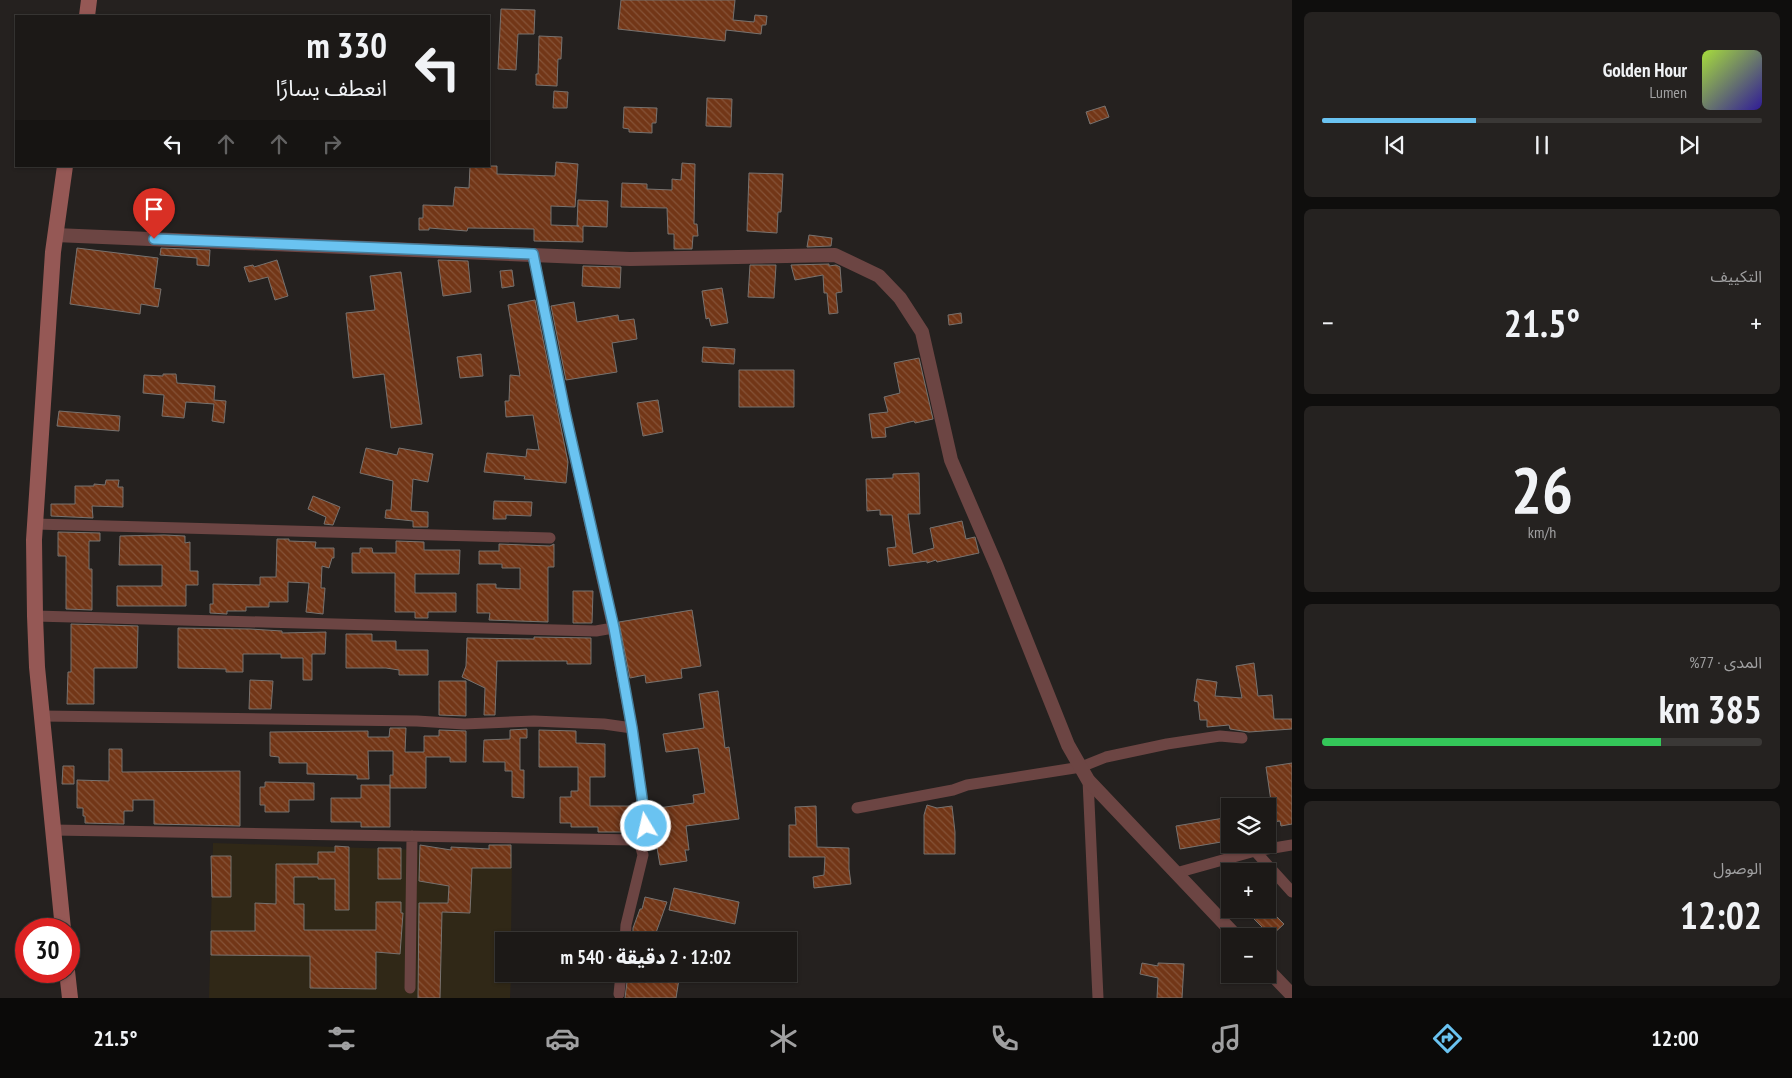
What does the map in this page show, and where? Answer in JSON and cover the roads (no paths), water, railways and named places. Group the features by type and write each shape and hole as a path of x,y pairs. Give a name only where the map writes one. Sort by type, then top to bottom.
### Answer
{"main road":[{"path":"87,15 89,0"},
{"path":"62,918 41,716 34,616 35,524 52,265 65,167"},
{"path":"69,983 70,998"}],"street":[{"path":"55,235 630,258 835,255 879,276 900,298 922,332 951,460 997,567 1068,745 1088,780 1228,928"},
{"path":"533,254 565,412 614,628 632,728 646,826 650,837 640,844"},
{"path":"35,524 550,538"},
{"path":"34,616 596,631 614,628"},
{"path":"41,716 417,721 464,724 534,721 604,724 632,728"},
{"path":"857,808 953,790 967,785 1081,767 1106,757 1167,744 1220,736 1242,738"},
{"path":"1088,780 1098,998"},
{"path":"53,830 636,840 640,844 643,855 625,932"},
{"path":"410,988 412,836"},
{"path":"1276,848 1292,845"},
{"path":"1176,874 1248,853"},
{"path":"1257,853 1292,892"},
{"path":"1276,978 1292,995"},
{"path":"619,994 620,982"}]}
